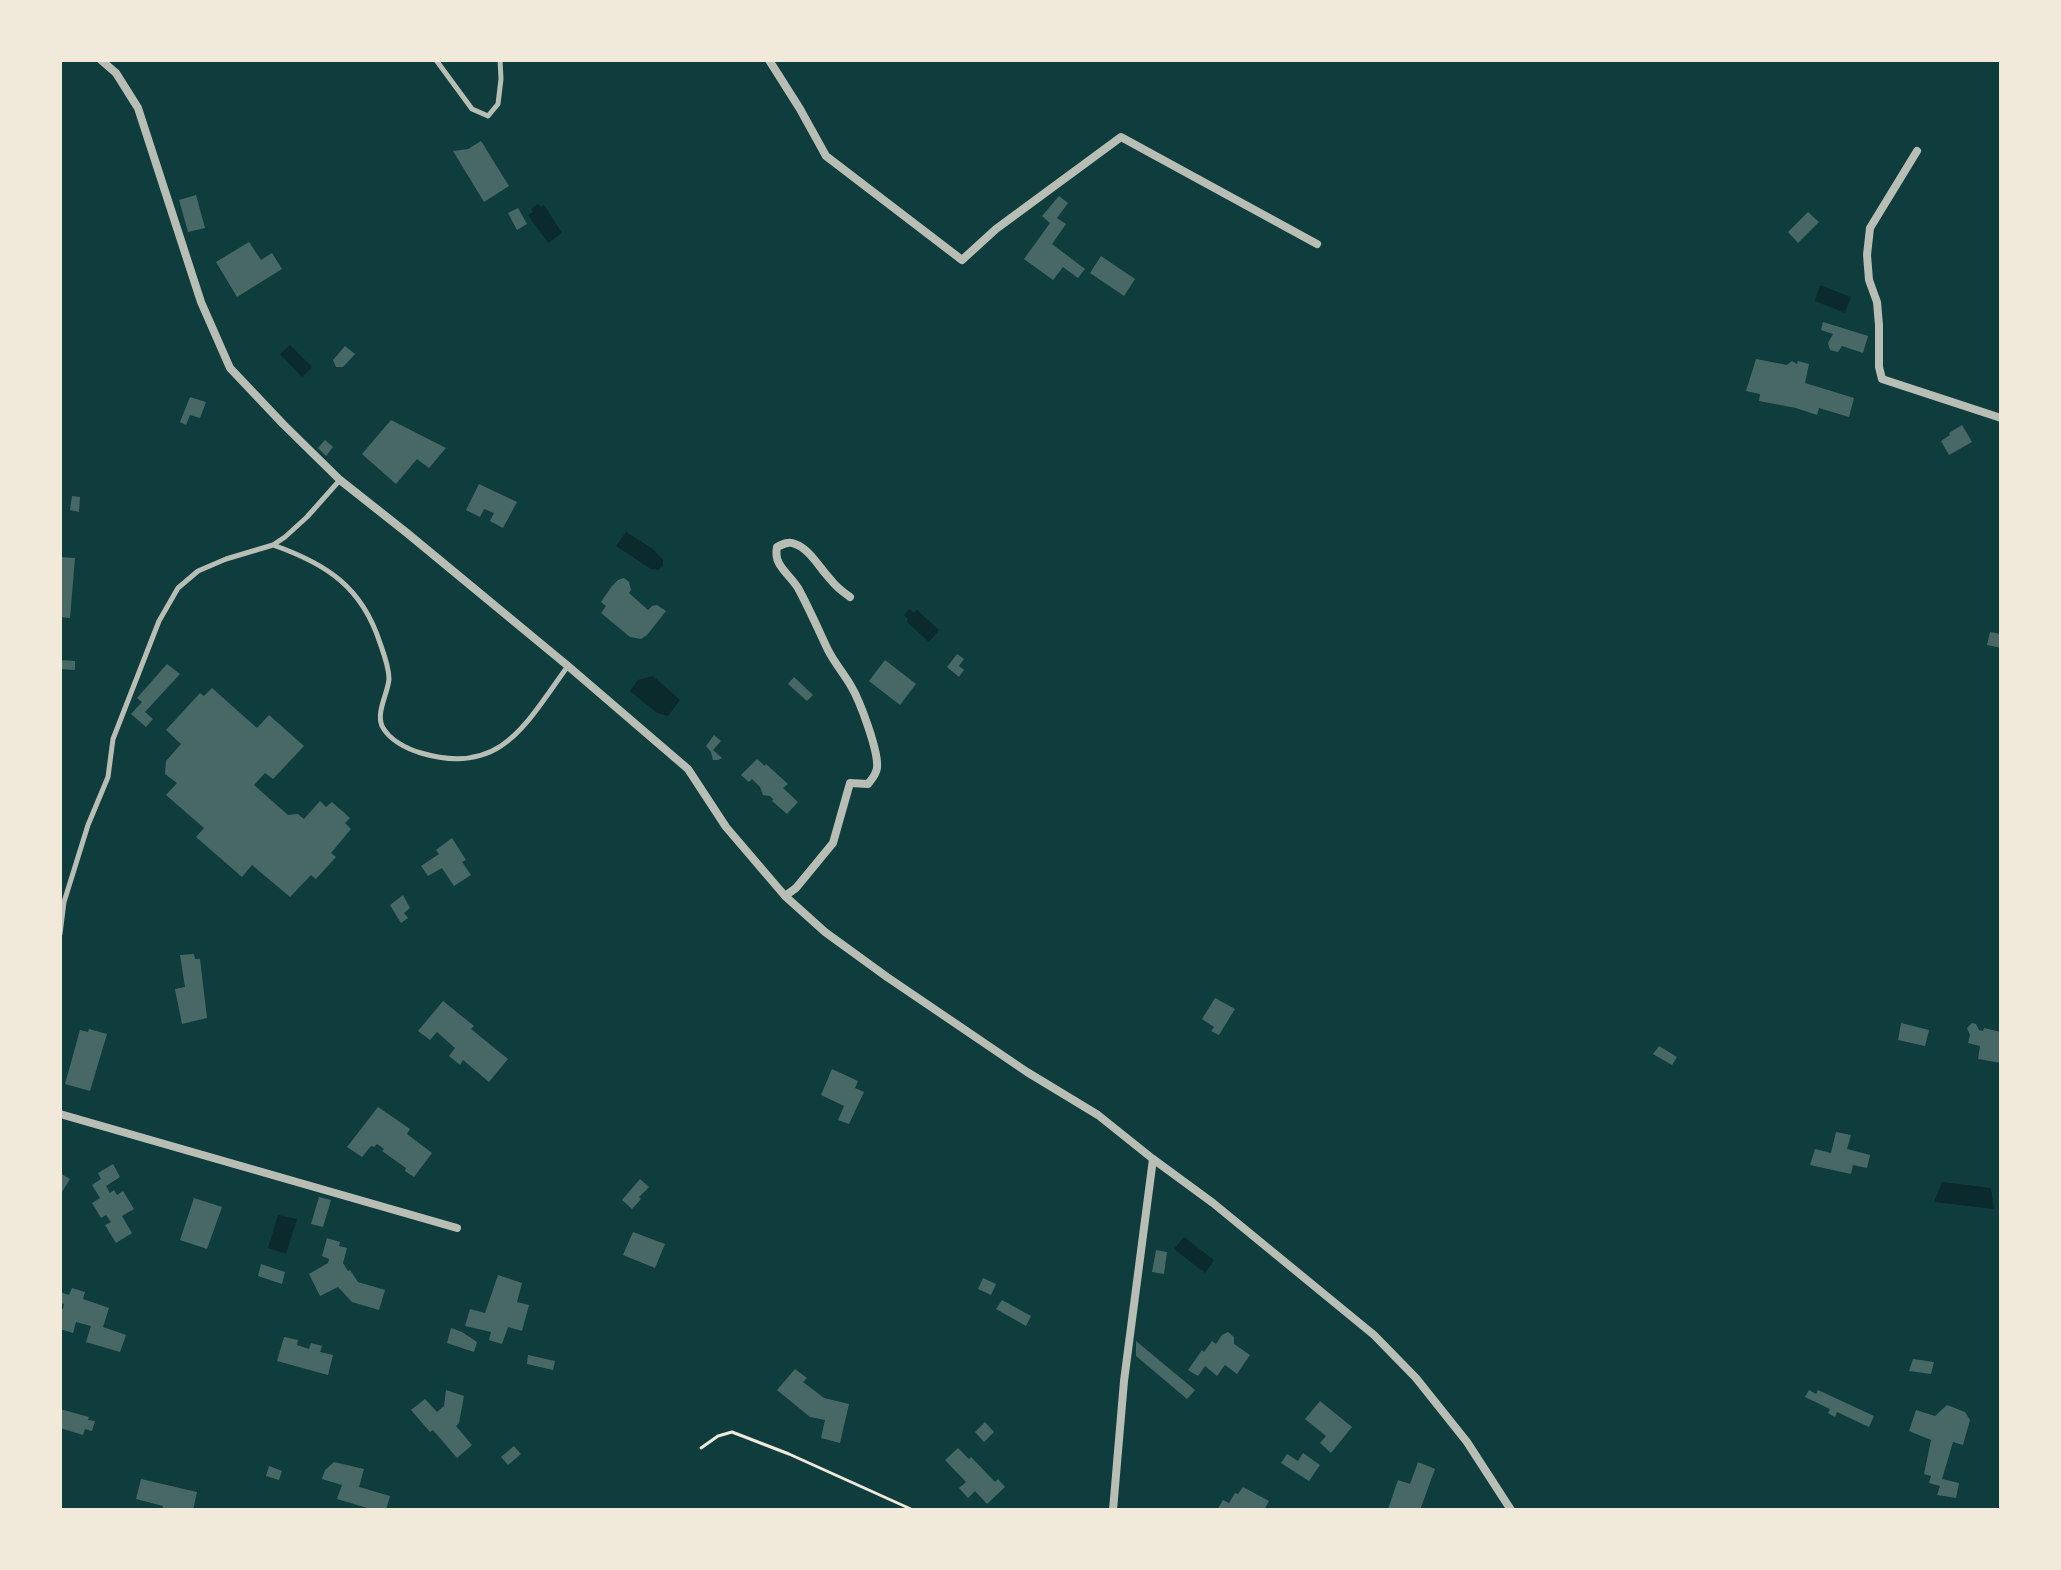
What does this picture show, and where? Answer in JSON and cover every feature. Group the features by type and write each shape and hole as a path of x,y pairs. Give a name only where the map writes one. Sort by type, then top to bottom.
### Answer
{"street":[{"path":"101,60 116,73 138,108 201,302 230,368 283,424 340,480 568,666 688,769 726,827 785,896 825,932 1027,1072 1098,1115 1213,1203 1374,1335 1416,1378 1467,1442 1511,1510"},
{"path":"769,60 826,156 962,260 996,229 1121,137 1317,244"},
{"path":"1917,151 1870,228 1867,255 1869,280 1877,302 1882,379 2001,418"},
{"path":"785,896 796,888 833,843 850,783 868,784 877,766 853,689 829,652 793,580 779,566 775,556 777,547 793,542 801,547 850,597"},
{"path":"60,1114 457,1228"},
{"path":"1113,1510 1124,1381 1153,1159"}],"lane":[{"path":"436,60 472,109 488,116 498,104 500,60"},
{"path":"60,934 64,902 88,825 108,777 113,739 159,621 178,588 198,571 273,545 298,526 340,480"},
{"path":"273,545 320,566 355,592 369,615 387,667 389,678 380,718 383,728 401,745 415,751 455,761 494,752 516,733 568,666"}],"path":[{"path":"701,1448 718,1436 732,1432 913,1510"}],"water":[{"path":"538,204 541,207 544,205 562,233 548,243 528,215"},
{"path":"1820,285 1851,297 1845,313 1815,301"},
{"path":"290,345 312,367 302,377 280,354"},
{"path":"626,532 653,549 663,560 663,566 658,570 651,569 616,546"},
{"path":"909,609 914,613 917,610 939,630 929,642 907,622 904,615"},
{"path":"653,676 680,700 668,716 657,713 630,691 638,680"},
{"path":"1942,1182 1991,1188 1994,1209 1934,1202"},
{"path":"278,1215 297,1219 286,1254 268,1248"},
{"path":"1184,1237 1214,1260 1205,1273 1174,1249"}],"building":[{"path":"481,141 509,186 484,202 453,151 468,149"},
{"path":"196,195 205,228 188,232 179,200"},
{"path":"1059,196 1068,203 1057,218 1066,224 1052,244 1085,269 1078,278 1063,267 1053,280 1024,259 1050,223 1042,216"},
{"path":"518,208 527,224 517,230 508,213"},
{"path":"1808,212 1819,222 1798,243 1788,232"},
{"path":"249,242 261,260 272,253 282,269 237,297 216,262"},
{"path":"1101,256 1135,279 1124,296 1090,273"},
{"path":"1823,322 1868,336 1863,353 1842,346 1838,352 1830,350 1828,343 1833,334 1821,330"},
{"path":"345,346 355,354 343,367 336,367 333,360"},
{"path":"1756,359 1787,365 1792,361 1809,364 1805,383 1854,398 1849,417 1819,408 1817,415 1759,401 1760,394 1746,391"},
{"path":"190,397 206,402 200,418 190,415 186,425 180,422"},
{"path":"391,420 446,448 429,468 417,459 396,484 362,454"},
{"path":"1962,425 1972,442 1949,455 1941,441"},
{"path":"325,440 333,447 326,456 318,448"},
{"path":"479,484 517,502 503,528 490,521 494,513 484,509 480,517 466,510"},
{"path":"72,496 80,497 79,512 70,510"},
{"path":"60,557 75,558 70,618 60,617"},
{"path":"624,578 629,582 629,593 648,610 657,605 666,611 641,639 630,637 601,613 606,606 601,602 612,586"},
{"path":"1990,632 2001,634 2001,648 1987,645"},
{"path":"957,654 964,659 959,666 964,670 959,677 947,667"},
{"path":"60,660 75,661 75,670 60,669"},
{"path":"885,660 916,684 900,705 869,681"},
{"path":"167,664 180,674 145,712 153,719 146,727 131,714 142,702 137,698"},
{"path":"794,677 813,695 807,701 788,684"},
{"path":"212,688 257,728 269,715 304,746 273,779 265,773 254,785 288,815 298,814 304,819 320,801 326,807 332,802 350,818 345,823 351,829 331,853 336,857 316,879 311,875 290,897 252,865 242,877 196,837 204,828 166,795 177,783 165,774 166,761 181,744 166,730 200,693 204,696"},
{"path":"714,735 721,741 713,750 722,758 718,760 713,760 706,746"},
{"path":"757,759 788,784 783,788 798,802 787,814 770,796 763,795 752,779 749,782 741,775"},
{"path":"452,838 466,860 462,862 471,875 454,886 442,868 428,876 421,866 439,854 436,850"},
{"path":"403,895 410,908 404,913 408,918 401,923 390,905"},
{"path":"194,954 195,959 200,959 207,1018 182,1024 175,989 185,987 180,955"},
{"path":"1215,998 1235,1009 1219,1035 1211,1031 1214,1027 1202,1019"},
{"path":"443,1001 508,1059 489,1082 463,1060 460,1065 449,1056 455,1048 437,1032 430,1040 418,1031"},
{"path":"1901,1023 1929,1030 1925,1046 1898,1040"},
{"path":"1972,1023 1979,1030 1983,1031 1984,1028 2001,1032 2001,1063 1978,1059 1980,1046 1968,1043 1970,1035 1967,1028"},
{"path":"89,1029 107,1034 90,1091 65,1084 80,1030 88,1032"},
{"path":"1659,1046 1677,1057 1672,1065 1653,1054"},
{"path":"832,1069 858,1081 855,1088 864,1092 849,1124 838,1120 844,1106 821,1095"},
{"path":"378,1107 410,1129 407,1134 432,1153 414,1177 377,1144 371,1146 362,1157 347,1147"},
{"path":"1836,1132 1851,1135 1847,1149 1870,1155 1867,1168 1853,1165 1851,1174 1810,1165 1815,1149 1831,1153"},
{"path":"113,1164 120,1177 106,1186 110,1193 114,1190 117,1195 123,1191 134,1209 122,1216 132,1233 116,1243 105,1225 111,1222 106,1215 101,1218 92,1203 100,1198 92,1185 101,1179 98,1173"},
{"path":"60,1173 70,1179 60,1195"},
{"path":"640,1179 649,1187 632,1209 622,1200"},
{"path":"319,1197 331,1200 323,1227 311,1224"},
{"path":"194,1198 222,1207 207,1249 180,1240"},
{"path":"633,1232 665,1244 655,1268 623,1255"},
{"path":"327,1238 347,1248 343,1263 358,1282 385,1290 379,1310 352,1302 338,1287 320,1296 309,1274 328,1263 329,1259 322,1256"},
{"path":"1156,1250 1167,1252 1164,1274 1152,1272"},
{"path":"261,1264 285,1272 282,1284 258,1276"},
{"path":"498,1275 522,1283 517,1302 529,1305 522,1331 508,1327 502,1344 489,1340 491,1332 465,1326 470,1309 485,1313"},
{"path":"983,1278 996,1284 991,1295 978,1289"},
{"path":"72,1288 85,1292 83,1299 109,1308 103,1327 126,1335 120,1352 86,1342 91,1326 76,1322 73,1333 60,1329 60,1308 63,1309 64,1304 60,1303 60,1292 69,1295"},
{"path":"1002,1300 1031,1316 1026,1326 996,1309"},
{"path":"451,1328 477,1342 474,1352 447,1343"},
{"path":"1228,1332 1234,1337 1234,1344 1250,1355 1237,1374 1225,1365 1217,1376 1205,1366 1198,1376 1188,1370 1202,1350 1204,1352 1212,1341 1216,1344"},
{"path":"284,1337 298,1340 297,1345 309,1349 311,1343 322,1346 320,1352 333,1355 328,1375 277,1361"},
{"path":"1136,1341 1195,1390 1187,1399 1136,1356"},
{"path":"528,1355 555,1361 553,1370 527,1364"},
{"path":"1913,1359 1934,1362 1931,1374 1909,1371"},
{"path":"795,1369 807,1378 803,1382 824,1398 849,1404 840,1443 821,1438 825,1420 810,1417 777,1390"},
{"path":"446,1390 464,1396 456,1426 472,1445 457,1458 411,1410 425,1399 437,1412 444,1406"},
{"path":"1809,1390 1816,1394 1818,1390 1874,1416 1869,1427 1837,1412 1835,1417 1828,1413 1830,1409 1805,1397"},
{"path":"1320,1401 1352,1427 1331,1453 1320,1443 1326,1436 1305,1419"},
{"path":"1947,1405 1965,1412 1970,1420 1963,1445 1953,1442 1942,1479 1959,1483 1956,1498 1937,1495 1940,1486 1929,1483 1931,1476 1924,1474 1931,1440 1909,1431 1916,1410 1935,1416"},
{"path":"60,1409 95,1421 92,1431 85,1429 83,1435 60,1428"},
{"path":"985,1422 994,1432 984,1442 975,1432"},
{"path":"514,1446 521,1454 508,1465 501,1457"},
{"path":"958,1448 995,1482 998,1479 1005,1487 987,1504 975,1491 968,1498 959,1488 966,1482 945,1460"},
{"path":"1303,1453 1320,1465 1309,1481 1281,1463 1287,1454 1298,1461"},
{"path":"334,1462 364,1469 359,1487 390,1496 386,1510 374,1510 337,1499 342,1485 322,1479 325,1470"},
{"path":"1418,1462 1435,1469 1420,1510 1388,1509 1398,1480 1410,1484"},
{"path":"269,1466 282,1471 279,1480 266,1476"},
{"path":"141,1479 197,1492 193,1510 162,1510 163,1506 136,1499"},
{"path":"1243,1487 1269,1501 1264,1510 1217,1510 1223,1500 1229,1503"}]}
